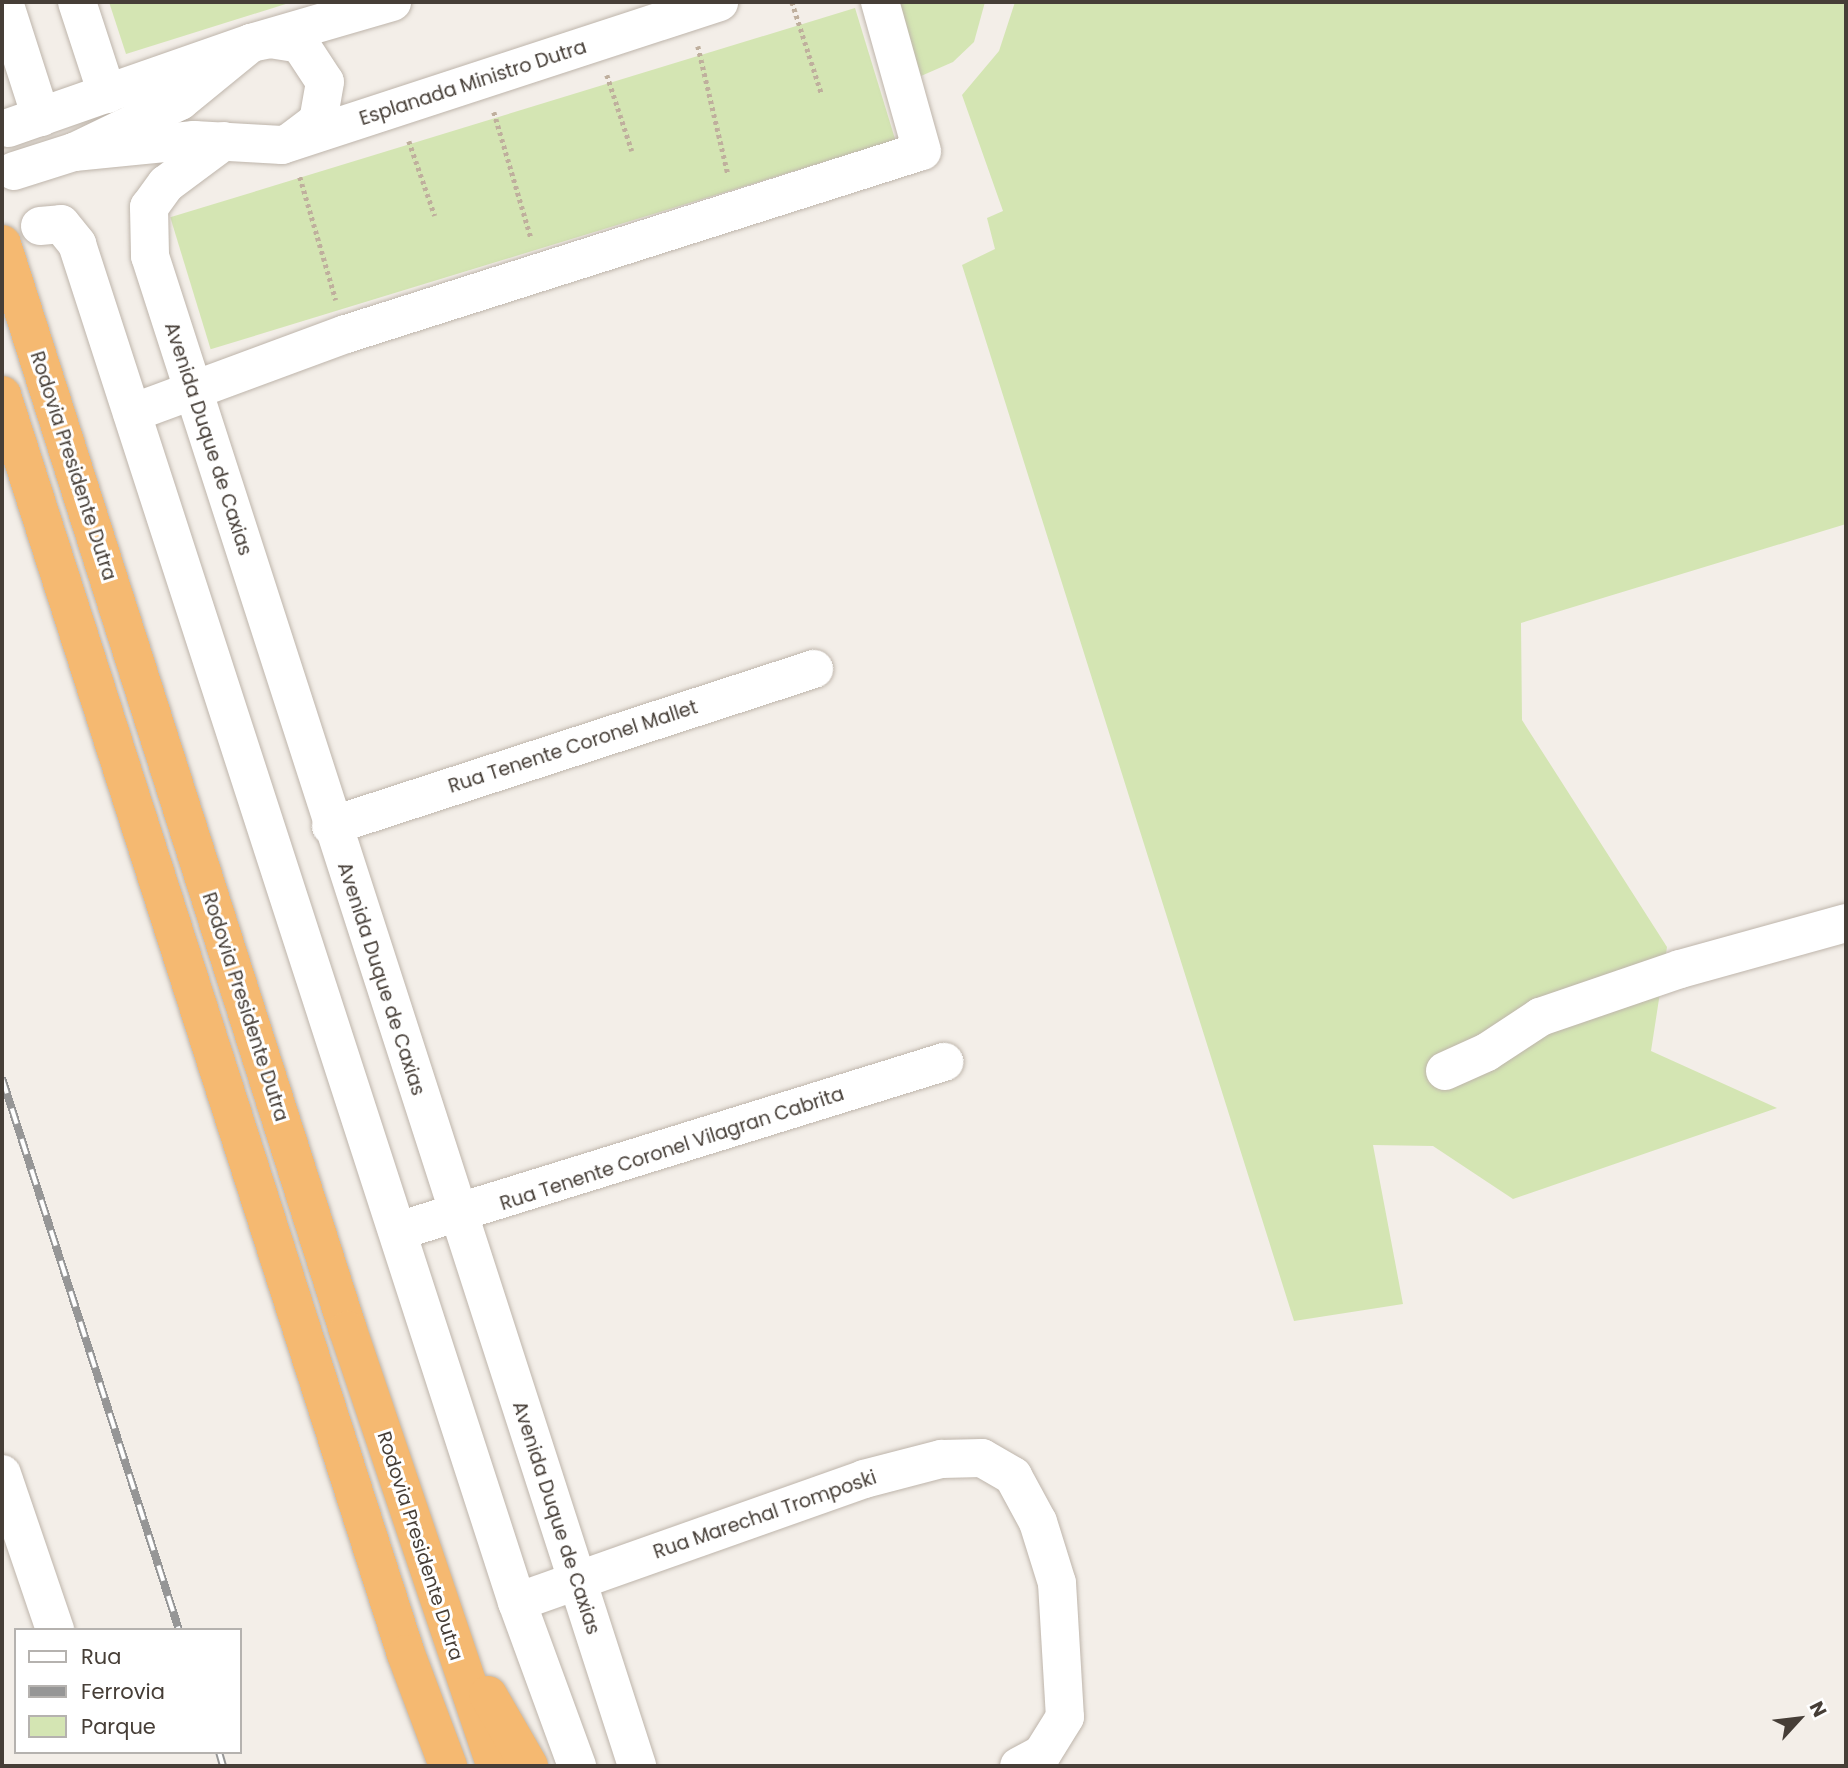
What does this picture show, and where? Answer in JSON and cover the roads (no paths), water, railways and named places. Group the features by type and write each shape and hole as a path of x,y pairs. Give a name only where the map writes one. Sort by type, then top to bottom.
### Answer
{"highway":[{"name":"Rodovia Presidente Dutra","path":"2,244 443,1618 496,1766"},
{"path":"2,396 406,1654 448,1766"},
{"path":"443,1618 529,1766"}],"street":[{"path":"4,2 24,123 251,43 392,2"},
{"path":"77,2 107,94"},
{"path":"132,413 346,334 740,212 922,151 880,2"},
{"name":"Esplanada Ministro Dutra","path":"74,152 223,141 282,145 703,7"},
{"path":"14,170 74,152 180,101 251,43 287,39 300,44 325,82 318,121 282,145"},
{"name":"Avenida Duque de Caxias","path":"223,141 160,191 149,207 150,256 331,826 637,1766"},
{"path":"40,226 61,224 77,244 517,1602 577,1766"},
{"name":"Rua Tenente Coronel Mallet","path":"331,826 814,668"},
{"path":"1445,1071 1487,1052 1540,1017 1679,969 1846,923"},
{"name":"Rua Tenente Coronel Vilagran Cabrita","path":"398,1231 459,1216 944,1062"},
{"name":"Rua Marechal Tromposki","path":"517,1602 864,1479 941,1459 982,1458 1013,1476 1038,1522 1057,1583 1065,1717 1042,1754 1019,1766"},
{"path":"2,1474 54,1628"}],"railway":[{"path":"2,1078 178,1628"},
{"path":"220,1754 223,1766"}]}
